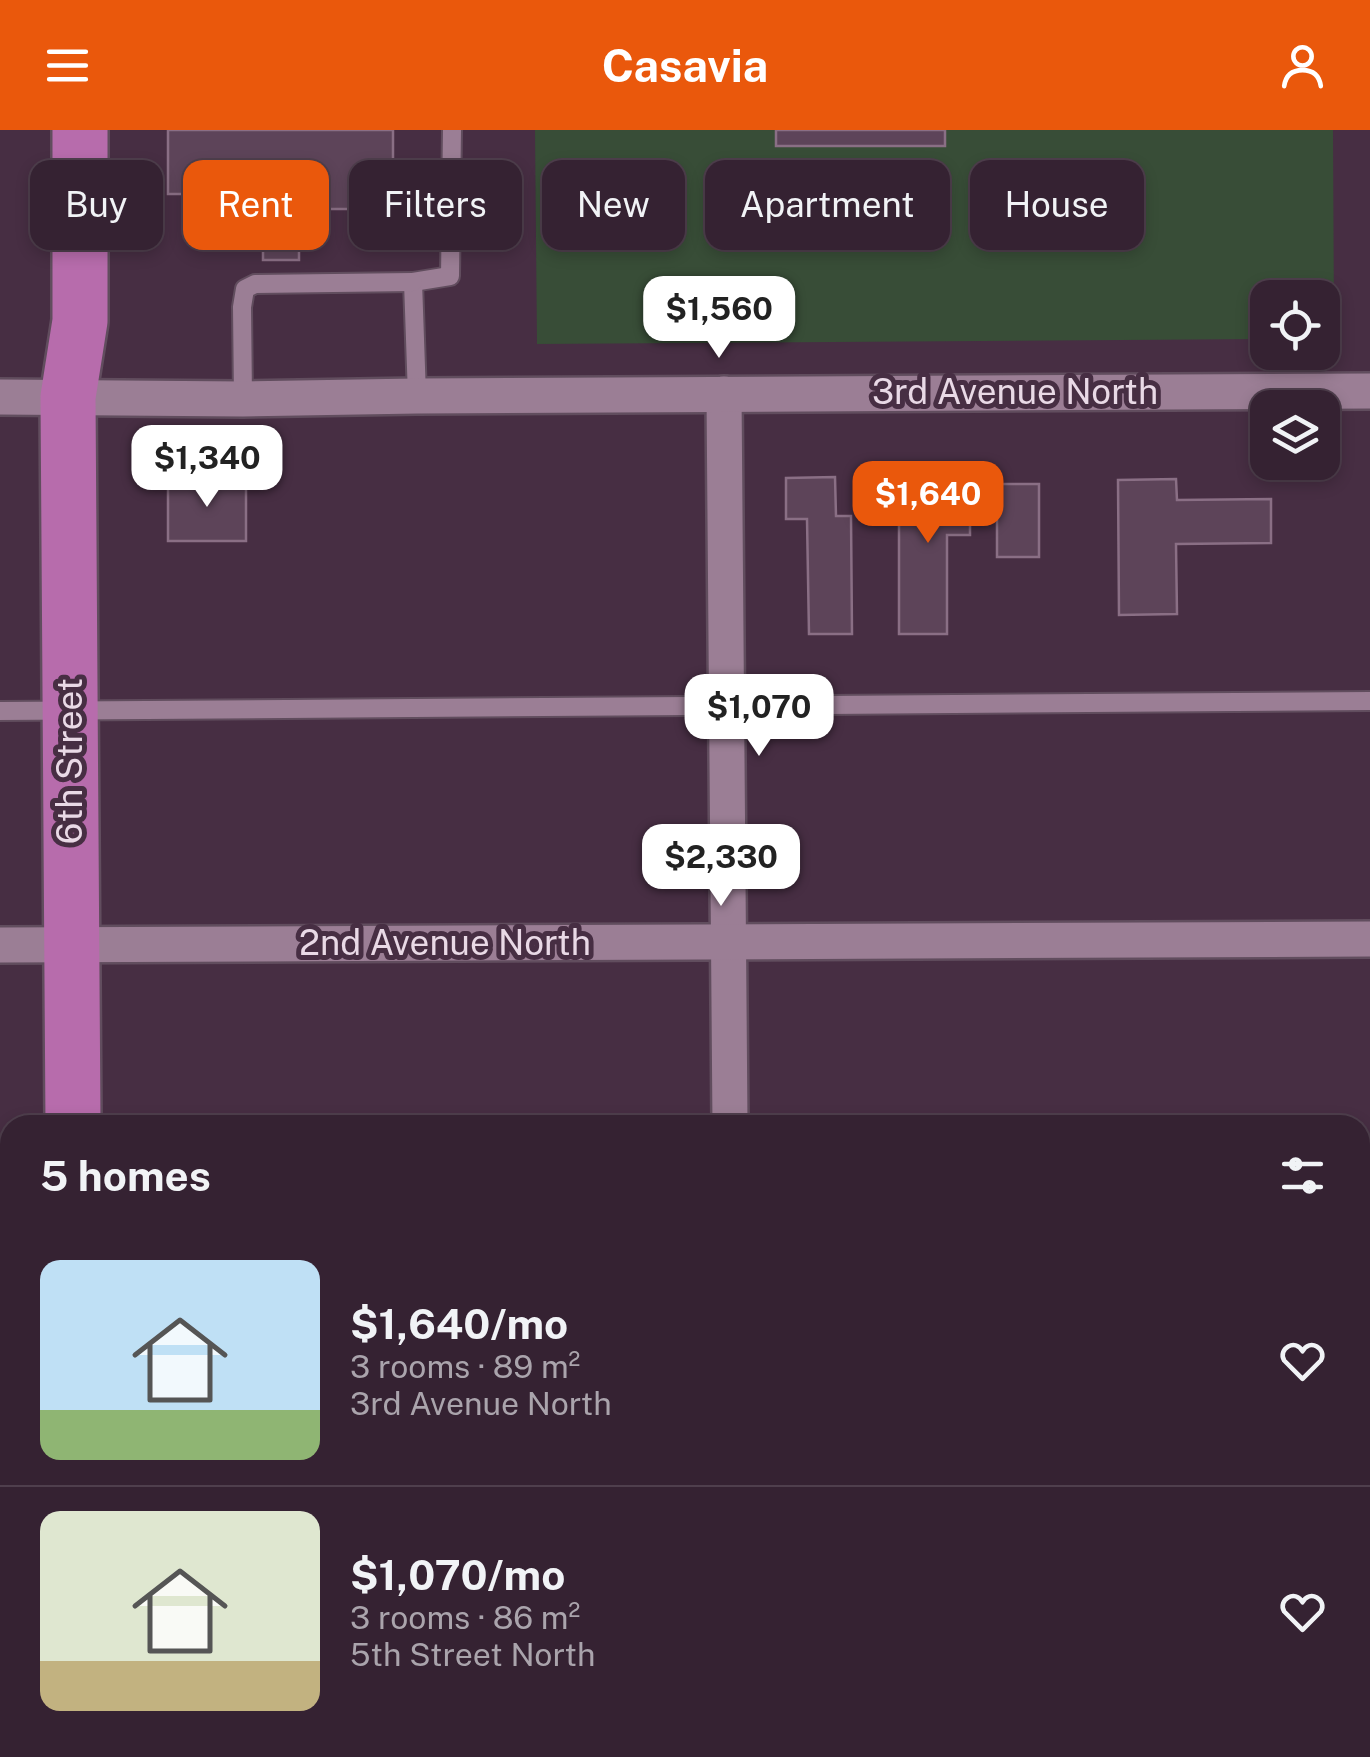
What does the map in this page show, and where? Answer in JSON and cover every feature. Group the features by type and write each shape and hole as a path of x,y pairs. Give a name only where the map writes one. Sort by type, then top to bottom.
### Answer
{"main road":[{"name":"6th Street","path":"42,130 42,331 68,397"},
{"name":"6th Street","path":"73,1115 68,397 80,321 80,130"}],"street":[{"name":"3rd Avenue North","path":"0,397 243,400 1370,391"},
{"path":"724,394 730,1115"},
{"name":"2nd Avenue North","path":"0,945 1370,939"}],"lane":[{"path":"243,400 245,289 255,284 413,282 450,276 452,130"},
{"path":"413,282 417,396"},
{"path":"0,711 1370,701"}],"green space":[{"path":"535,130 1333,130 1334,280 1250,280 1250,339 537,344"}],"building":[{"path":"168,130 393,130 393,160 349,160 349,209 329,209 329,160 183,160 183,194 168,194"},
{"path":"776,130 945,130 945,146 776,146"},
{"path":"263,250 299,250 299,260 263,260"},
{"path":"196,466 221,466 221,486 246,486 246,541 168,541 168,486 196,486"},
{"path":"899,474 970,474 970,535 947,535 947,634 899,634"},
{"path":"835,477 836,516 851,516 852,634 809,634 807,519 786,519 786,478"},
{"path":"1176,479 1177,500 1271,499 1271,543 1176,544 1177,614 1119,615 1118,480"},
{"path":"997,484 1039,484 1039,557 997,557"}]}
